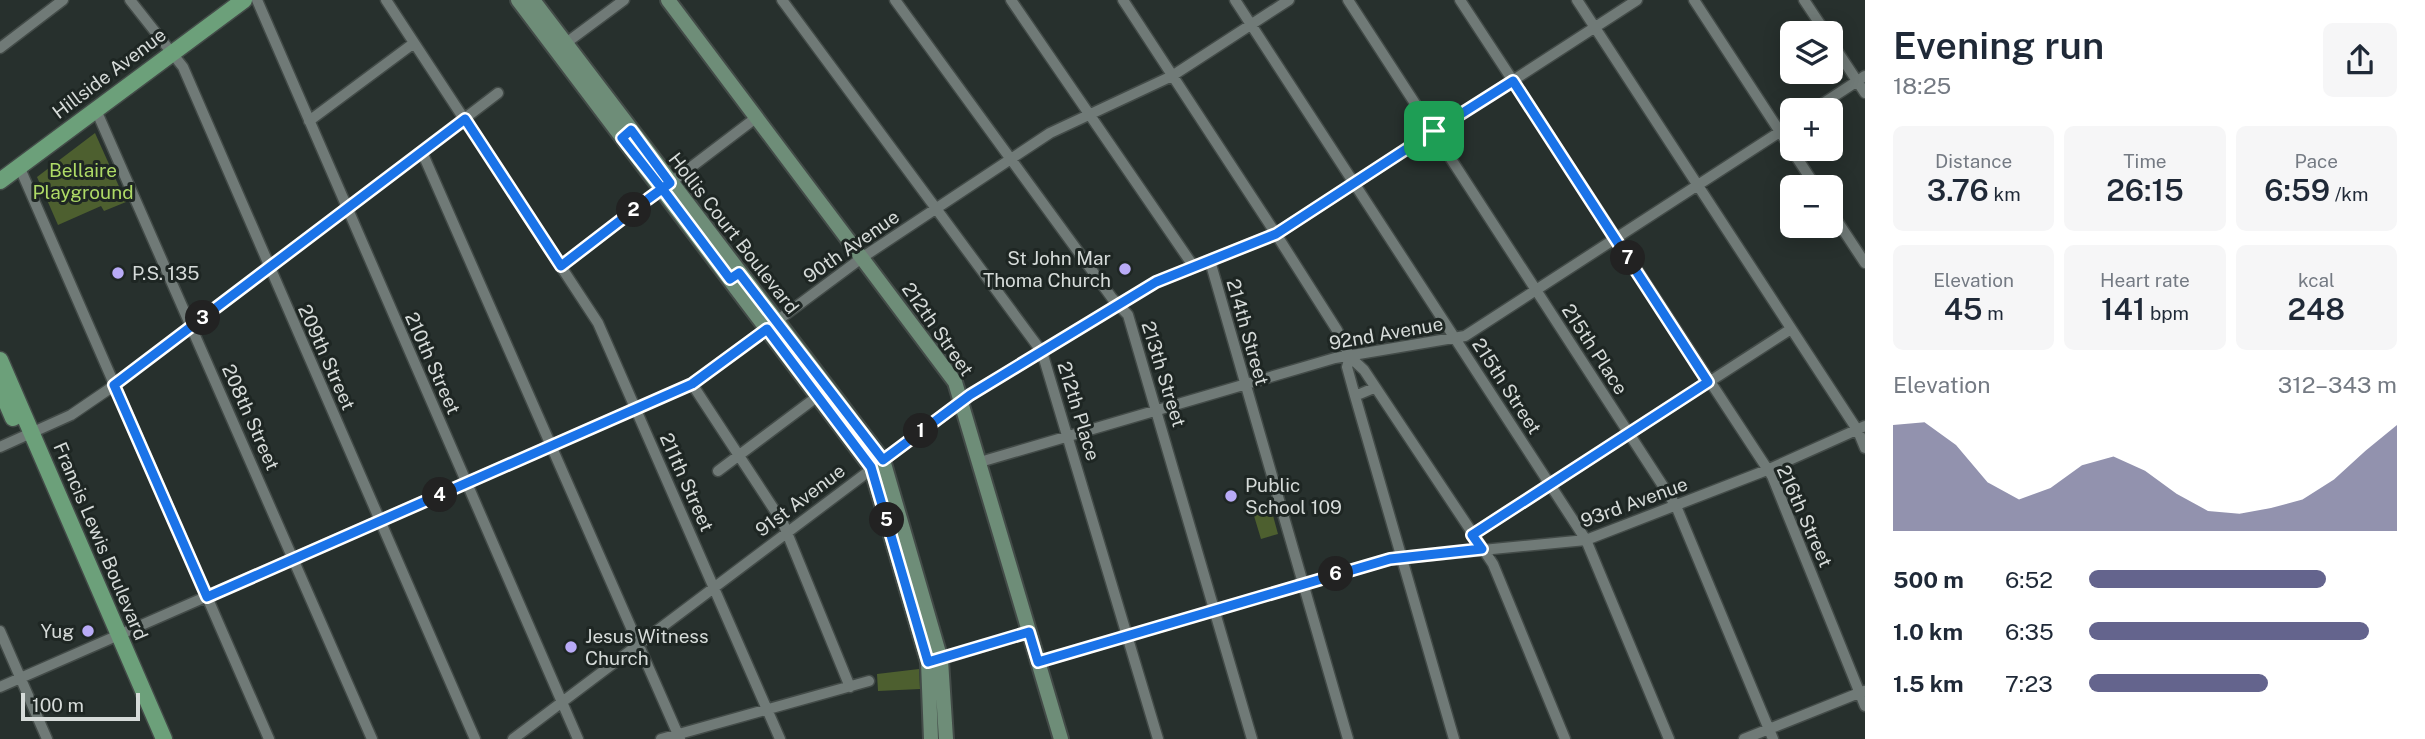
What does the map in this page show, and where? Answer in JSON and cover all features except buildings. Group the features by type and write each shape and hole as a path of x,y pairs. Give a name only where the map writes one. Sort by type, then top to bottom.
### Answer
{"main road":[{"name":"Hillside Avenue","path":"0,181 244,0"},
{"name":"212th Street","path":"668,0 955,382 981,462 1061,739"},
{"name":"Hollis Court Boulevard","path":"524,1 877,464 934,661 938,735"},
{"name":"Francis Lewis Boulevard","path":"0,360 27,435 114,638 153,739"},
{"name":"Francis Lewis Boulevard","path":"0,388 27,435"},
{"name":"Francis Lewis Boulevard","path":"114,638 164,739"}],"street":[{"path":"0,47 63,0"},
{"name":"209th Street","path":"130,0 183,67 475,739"},
{"name":"210th Street","path":"257,0 579,739"},
{"name":"211th Street","path":"386,0 598,323 780,739"},
{"path":"561,47 624,0"},
{"name":"212th Place","path":"782,0 1042,352 1157,739"},
{"name":"213th Street","path":"895,0 1128,315 1252,739"},
{"path":"1011,0 1194,267"},
{"path":"1123,0 1276,234 1337,330 1350,357 1364,370 1493,564 1565,739"},
{"name":"215th Street","path":"1235,0 1586,540 1668,739"},
{"name":"90th Avenue","path":"0,687 692,384 863,257 1050,133 1172,76 1289,0"},
{"name":"215th Place","path":"1348,0 1676,506 1771,734"},
{"name":"216th Street","path":"1461,0 1708,382 1772,476 1862,692 1865,706"},
{"path":"1577,0 1791,329 1861,429 1865,448"},
{"path":"1210,261 1276,234 1637,0"},
{"path":"1694,0 1780,132"},
{"path":"1804,0 1818,21"},
{"path":"309,121 414,43"},
{"path":"1843,56 1861,79 1865,93"},
{"path":"1832,98 1861,79"},
{"path":"0,447 72,415 498,93"},
{"name":"208th Street","path":"96,110 372,739"},
{"path":"561,266 757,117"},
{"name":"92nd Avenue","path":"981,462 1350,357 1465,337 1780,132"},
{"path":"422,152 679,736"},
{"path":"19,166 269,739"},
{"path":"1843,230 1865,263"},
{"name":"214th Street","path":"1194,267 1210,261 1348,739"},
{"name":"91st Avenue","path":"513,739 962,400 1156,282 1194,267"},
{"path":"1472,535 1791,329"},
{"path":"1350,357 1347,368 1354,396 1454,739"},
{"path":"692,384 787,532 850,687"},
{"path":"1354,396 1374,388"},
{"path":"718,471 823,393"},
{"name":"93rd Avenue","path":"1038,662 1390,559 1586,540 1767,470 1861,429"},
{"path":"0,631 47,739"},
{"path":"934,661 1029,632"},
{"path":"661,739 869,681"},
{"path":"1744,739 1771,734 1862,692"}],"green space":[{"name":"Bellaire Playground","path":"95,133 126,202 104,211 101,206 58,225 37,177"},
{"path":"1269,501 1278,534 1261,539 1251,506"},
{"path":"919,669 920,689 878,691 877,674"}],"place":[{"name":"St John Mar Thoma Church","path":"1125,269"},
{"name":"P.S. 135","path":"118,273"},
{"name":"Public School 109","path":"1231,496"},
{"name":"Yug","path":"88,631"},
{"name":"Jesus Witness Church","path":"571,647"}],"route":[{"path":"1434,131 1276,234 1156,282 970,395 883,460 778,321 739,273 730,279 667,195 662,189 622,138 631,130 670,183 662,189 648,199 561,266 465,119 114,385 207,597 692,384 767,329 871,467 928,662 1029,632 1038,662 1390,559 1482,549 1472,535 1708,382 1513,81 1434,131"}]}
